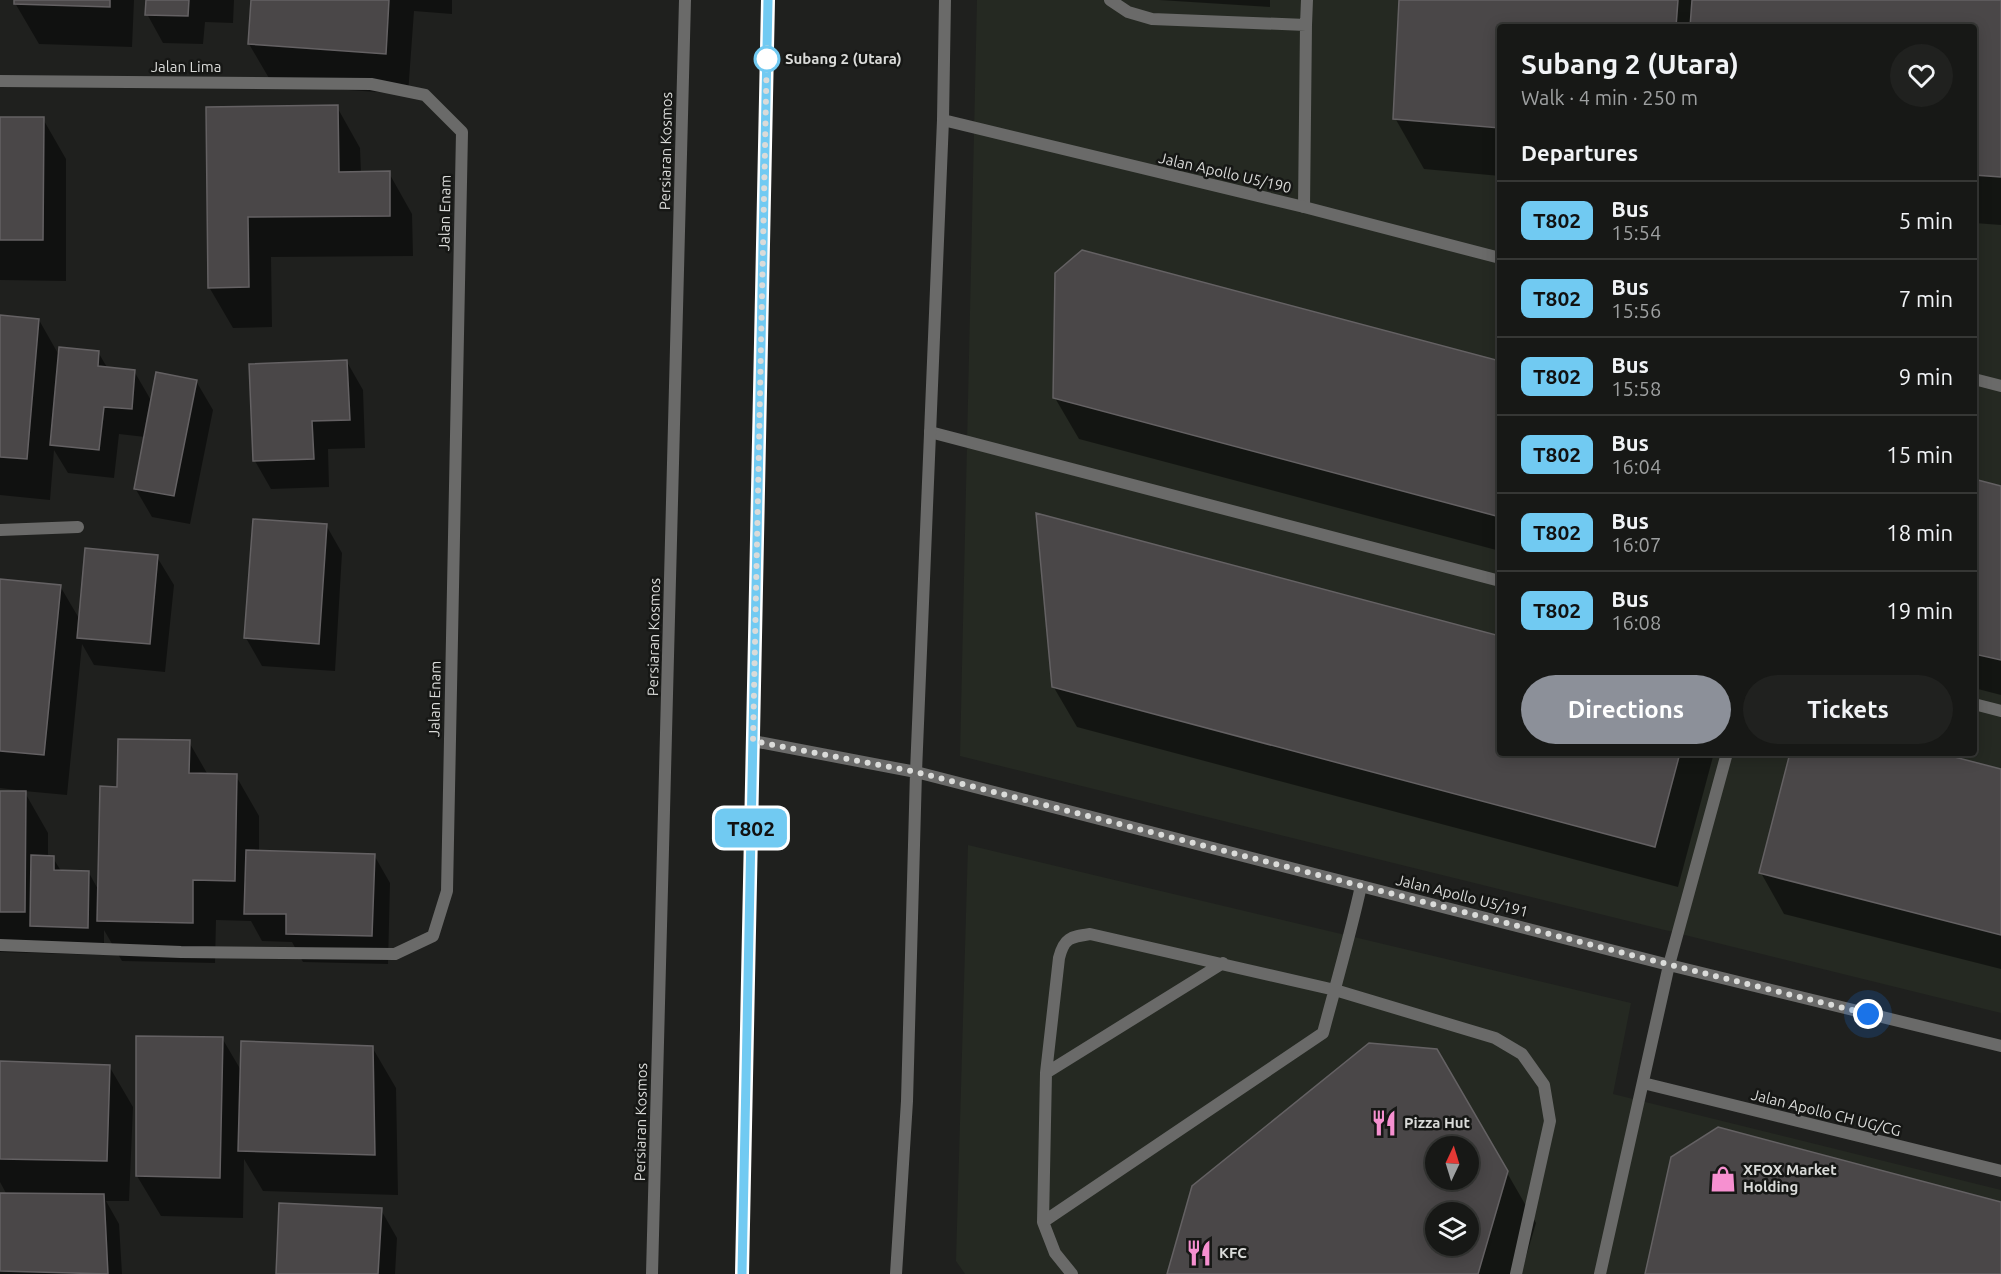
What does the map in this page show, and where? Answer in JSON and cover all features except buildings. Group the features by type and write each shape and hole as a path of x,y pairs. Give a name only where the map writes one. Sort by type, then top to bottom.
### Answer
{"street":[{"name":"Persiaran Kosmos","path":"652,1274 685,0"},
{"path":"742,1274 768,0"},
{"path":"896,1274 906,1101 945,0"},
{"path":"1110,0 1128,12 1152,19 1306,25"},
{"path":"1304,207 1307,0"},
{"name":"Jalan Lima","path":"0,81 371,84"},
{"name":"Jalan Enam","path":"0,945 181,952 394,954 433,936 447,891 462,132 424,95 371,84"},
{"name":"Jalan Apollo U5/190","path":"942,120 1304,207 1497,257"},
{"path":"1977,380 2001,386"},
{"path":"930,432 1497,580"},
{"path":"0,530 78,527"},
{"path":"1977,705 2001,711"},
{"name":"Jalan Apollo U5/191","path":"753,741 916,772 1669,965 2001,1046"},
{"path":"1600,1274 1669,965 1726,756"},
{"path":"1043,1222 1323,1033 1361,886"},
{"path":"1072,1274 1055,1253 1043,1222 1046,1073 1062,946 1070,937 1090,934 1335,990 1495,1038 1522,1054 1544,1085 1550,1120 1516,1274"},
{"path":"1046,1073 1223,963"},
{"name":"Jalan Apollo CH UG/CG","path":"1643,1083 2001,1171"}],"shaded area":[{"path":"977,0 2001,0 2001,1013 960,756"},
{"path":"968,845 1631,1003 1613,1094 2001,1190 2001,1274 965,1274 956,1261"}],"bus line":[{"name":"T802","path":"742,1274 768,0"}],"place":[{"name":"Subang 2 (Utara)","path":"767,59"},
{"name":"Pizza Hut","path":"1384,1123"},
{"name":"XFOX Market Holding","path":"1723,1179"},
{"name":"KFC","path":"1199,1253"}],"route":[{"path":"767,59 767,48 753,741 916,772 1868,1014"}]}
